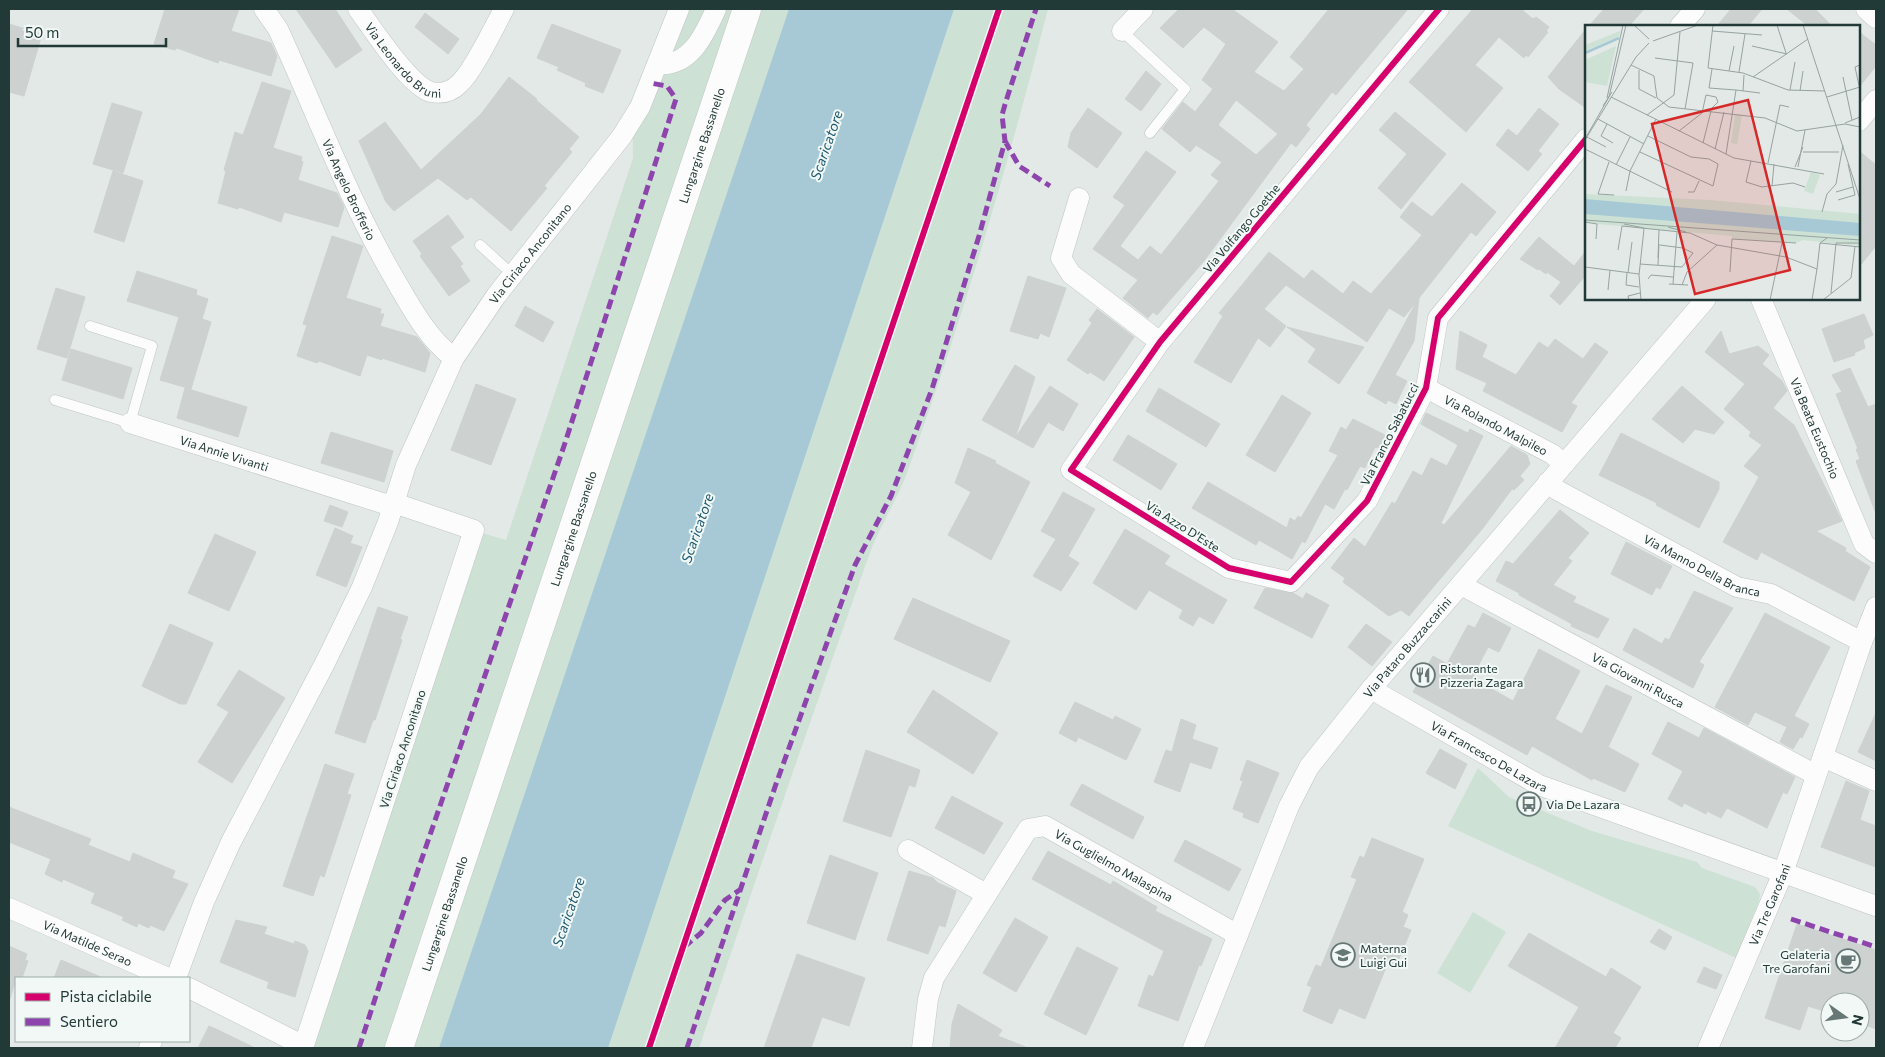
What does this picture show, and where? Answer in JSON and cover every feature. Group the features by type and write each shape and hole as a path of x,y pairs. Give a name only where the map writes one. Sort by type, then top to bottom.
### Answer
{"street":[{"name":"Via Angelo Brofferio","path":"264,9 278,29 359,215 414,312 435,339 454,358"},
{"name":"Via Leonardo Bruni","path":"358,9 405,72 429,91 444,94 459,84 504,9"},
{"name":"Via Ciriaco Anconitano","path":"176,977 208,894 231,842 326,661 376,555 406,465 454,358 512,274 622,136 640,107 679,9"},
{"path":"658,64 669,65 684,58 698,45 716,9"},
{"name":"Lungargine Bassanello","path":"399,1048 747,9"},
{"path":"1122,32 1142,9"},
{"name":"Via Volfango Goethe","path":"1071,470 1160,342 1439,9"},
{"path":"1681,25 1695,9"},
{"path":"1866,9 1876,18"},
{"path":"1860,120 1876,100"},
{"name":"Via Franco Sabatucci","path":"1290,582 1367,501 1426,388 1438,318 1585,140"},
{"path":"1079,198 1061,258 1071,274 1160,342"},
{"name":"Via Pataro Buzzaccarini","path":"1193,1048 1289,806 1309,767 1370,689 1705,300"},
{"name":"Via Beata Eustochio","path":"1761,300 1864,544 1876,553"},
{"name":"Via Rolando Malpileo","path":"1426,388 1552,454 1564,464"},
{"name":"Via Annie Vivanti","path":"130,422 393,505"},
{"name":"Via Azzo D'Este","path":"1071,470 1229,568 1290,582"},
{"name":"Via Manno Della Branca","path":"1548,482 1557,490 1737,586 1771,594 1871,626"},
{"name":"Via Ciriaco Anconitano","path":"304,1047 474,530 393,505"},
{"name":"Via Giovanni Rusca","path":"1460,585 1820,766"},
{"name":"Via Tre Garofani","path":"1708,1048 1783,873 1871,626"},
{"name":"Via Francesco De Lazara","path":"1370,689 1540,785 1876,906"},
{"path":"1820,766 1876,781"},
{"name":"Via Guglielmo Malaspina","path":"922,1048 928,999 934,978 1028,829 1045,826 1238,935"},
{"path":"908,850 986,894"},
{"name":"Via Matilde Serao","path":"9,908 166,977"},
{"path":"190,989 304,1047"}],"lane":[{"path":"1122,32 1185,89 1150,133"},
{"path":"480,245 512,274"},
{"path":"90,326 152,346 130,422"},
{"name":"Via Annie Vivanti","path":"55,400 130,422"}],"green space":[{"path":"669,9 1048,9 1000,185 947,358 907,473 868,558 699,1048 304,1048 475,531 506,540 633,158 632,104"},
{"path":"1478,768 1509,797 1592,831 1697,862 1702,868 1755,887 1760,894 1759,901 1736,958 1448,826"},
{"path":"1473,912 1506,932 1470,993 1437,973"}],"water":[{"name":"Scaricatore","path":"789,9 954,9 608,1048 439,1048"}],"building":[{"path":"165,9 239,9 231,31 271,43 277,56 271,76 219,60 218,63 177,48 175,50 154,44"},
{"path":"296,9 335,9 362,50 336,68"},
{"path":"1179,9 1232,9 1278,42 1254,72 1284,91 1304,69 1290,57 1329,9 1408,9 1336,95 1332,92 1306,125 1310,129 1296,147 1291,143 1204,261 1157,315 1153,312 1148,318 1123,298 1138,280 1093,249 1125,205 1113,197 1146,151 1176,172 1120,246 1138,260 1150,246 1161,255 1219,181 1211,175 1222,162 1196,145 1190,152 1162,129 1183,102 1195,112 1213,89 1202,80 1226,44 1204,27 1183,48 1160,28","holes":["1236,100 1278,134 1256,155 1218,125"]},
{"path":"1473,9 1521,9 1533,19 1536,17 1549,27 1546,31 1548,32 1528,57 1526,55 1524,58 1499,37 1475,65 1503,88 1466,132 1409,82"},
{"path":"1604,9 1644,9 1630,25 1590,25"},
{"path":"1731,9 1762,9 1749,25 1718,25"},
{"path":"1787,9 1815,9 1831,25 1807,25"},
{"path":"425,13 459,39 448,54 415,27"},
{"path":"9,24 42,34 24,96 9,92"},
{"path":"552,24 621,50 603,93 585,86 586,83 557,70 559,67 537,58"},
{"path":"1585,30 1585,107 1559,89 1548,77"},
{"path":"1860,33 1876,45 1876,66 1860,86"},
{"path":"1146,71 1161,84 1141,111 1125,99"},
{"path":"509,77 537,99 579,137 569,149 572,152 544,186 547,188 511,231 471,197 467,200 438,178 394,211 386,202 359,141 385,122 421,170 481,114"},
{"path":"262,82 291,91 273,148 302,157 301,161 303,162 298,180 337,193 344,207 338,227 284,212 281,222 239,207 238,209 218,203 226,171 224,170 235,132 243,135"},
{"path":"112,103 142,112 123,173 93,164"},
{"path":"1088,108 1122,133 1097,168 1068,147 1071,133"},
{"path":"1539,108 1559,124 1538,151 1542,154 1528,171 1496,145 1508,129 1517,136"},
{"path":"1395,112 1446,154 1401,209 1378,188 1407,154 1379,130"},
{"path":"1860,152 1876,165 1876,246 1860,266"},
{"path":"113,171 143,181 124,242 94,232"},
{"path":"1462,183 1496,212 1476,236 1471,232 1419,298 1414,341 1395,375 1407,381 1396,404 1388,400 1386,404 1367,393 1417,301 1404,317 1389,308 1367,342 1286,285 1264,309 1286,326 1270,347 1258,338 1231,383 1194,362 1223,316 1219,313 1269,252 1304,279 1312,270 1343,294 1353,281 1371,294 1422,235 1400,217 1412,202 1432,217"},
{"path":"448,215 464,237 450,247 463,264 460,266 470,281 449,296 420,256 422,254 413,241"},
{"path":"332,236 363,246 346,298 381,309 380,314 384,314 380,326 417,337 430,353 425,372 367,355 360,376 319,361 317,363 297,356 307,325 303,324"},
{"path":"1539,237 1574,266 1585,252 1585,276 1560,305 1550,296 1561,282 1547,272 1546,274 1520,259"},
{"path":"137,271 197,290 196,295 208,299 202,319 211,322 191,389 160,380 179,317 127,301"},
{"path":"1028,276 1066,288 1049,337 1040,333 1038,339 1010,331"},
{"path":"56,288 85,297 67,358 37,349"},
{"path":"525,306 554,322 543,342 515,326"},
{"path":"1097,309 1134,337 1104,381 1090,372 1088,374 1067,360 1092,323 1089,320"},
{"path":"1864,314 1873,335 1863,340 1865,348 1854,353 1855,355 1834,362 1822,329"},
{"path":"1287,327 1364,347 1339,384 1308,362 1316,349"},
{"path":"1460,331 1487,345 1482,357 1516,375 1539,342 1548,348 1555,339 1583,359 1595,343 1608,352 1571,403 1577,406 1562,432 1483,391 1487,383 1456,369"},
{"path":"1721,331 1729,354 1758,346 1769,355 1762,364 1782,381 1787,391 1773,408 1794,425 1842,521 1816,531 1846,548 1845,551 1870,567 1854,601 1761,552 1757,560 1723,542 1759,477 1744,466 1762,445 1749,436 1751,432 1724,409 1745,384 1705,352"},
{"path":"71,349 132,368 123,399 62,380"},
{"path":"1015,365 1035,377 1015,438 1050,386 1078,404 1063,431 1048,422 1033,448 982,420"},
{"path":"1850,368 1868,407 1876,404 1875,511 1856,461 1860,459 1856,449 1858,449 1836,394 1842,392 1832,375"},
{"path":"476,384 516,399 491,465 451,450"},
{"path":"1682,386 1724,422 1714,434 1695,429 1683,443 1652,419"},
{"path":"185,388 247,407 238,437 177,418"},
{"path":"1159,388 1220,424 1206,447 1146,411"},
{"path":"1282,395 1311,413 1275,472 1246,455"},
{"path":"1426,413 1468,433 1470,429 1483,436 1441,523 1444,525 1511,446 1527,455 1530,464 1520,476 1524,480 1514,490 1512,489 1483,528 1409,616 1401,610 1389,616 1343,582 1345,578 1331,568 1354,538 1365,547 1392,502 1395,504 1413,471 1422,476 1431,458 1447,466 1458,445 1421,424"},
{"path":"1353,419 1387,436 1381,449 1375,447 1365,468 1360,466 1334,509 1325,504 1305,543 1302,541 1292,559 1259,540 1256,545 1192,508 1208,482 1287,528 1290,518 1295,521 1298,516 1301,518 1338,455 1329,451 1341,427 1346,430"},
{"path":"331,432 393,451 384,482 321,463"},
{"path":"1621,433 1719,482 1719,489 1699,528 1656,505 1657,503 1599,475"},
{"path":"1128,435 1177,464 1161,490 1113,460"},
{"path":"968,448 996,461 995,463 1030,482 991,560 948,535 971,492 955,483"},
{"path":"1063,492 1095,509 1068,556 1079,563 1061,591 1033,576 1056,539 1041,531"},
{"path":"330,505 348,512 342,527 324,521"},
{"path":"1560,510 1589,533 1568,558 1572,561 1553,585 1576,597 1573,602 1609,619 1598,638 1571,626 1572,624 1496,581 1506,561 1513,564"},
{"path":"335,528 353,536 350,543 362,547 346,587 316,575"},
{"path":"1125,529 1170,556 1164,564 1227,600 1213,624 1199,616 1193,626 1179,618 1183,610 1149,590 1136,610 1093,583"},
{"path":"215,534 256,552 229,611 188,593"},
{"path":"1626,542 1672,566 1660,589 1656,587 1652,595 1611,574"},
{"path":"1265,588 1293,593 1303,599 1306,593 1329,605 1312,638 1254,608"},
{"path":"1694,591 1733,608 1699,662 1704,665 1693,688 1623,650 1634,628 1662,644 1665,638 1669,640"},
{"path":"913,598 1010,641 990,682 894,639"},
{"path":"378,607 408,617 375,720 373,720 365,743 335,733"},
{"path":"1483,613 1511,628 1499,652 1488,647 1472,678 1513,701 1539,649 1580,671 1555,719 1582,734 1606,685 1632,697 1608,747 1639,764 1625,792 1593,778 1592,780 1532,746 1527,755 1413,692 1433,656 1447,664 1468,625 1475,628"},
{"path":"1765,613 1830,647 1794,716 1809,724 1802,738 1800,737 1793,749 1780,742 1787,727 1755,712 1748,725 1715,707"},
{"path":"170,624 213,643 186,704 180,704 142,686"},
{"path":"1366,624 1392,642 1372,666 1348,647"},
{"path":"239,670 285,698 232,783 198,762 229,712 217,705"},
{"path":"933,690 998,733 973,774 907,732"},
{"path":"1075,702 1113,720 1115,716 1141,729 1126,760 1078,737 1076,742 1059,733"},
{"path":"1876,713 1876,761 1858,752"},
{"path":"1181,719 1196,725 1192,739 1218,748 1211,769 1190,762 1180,792 1154,782 1166,750 1172,752"},
{"path":"1668,722 1699,738 1704,728 1795,777 1787,794 1783,792 1767,828 1727,808 1721,818 1707,811 1706,814 1684,803 1682,807 1668,799 1683,771 1652,754"},
{"path":"1440,749 1467,764 1455,789 1426,773"},
{"path":"866,750 920,770 915,787 909,785 891,837 843,821"},
{"path":"1247,760 1279,773 1258,823 1243,817 1244,813 1233,809 1243,781 1240,780"},
{"path":"325,764 354,774 347,794 351,795 324,877 320,875 313,896 283,886"},
{"path":"1846,781 1869,791 1860,820 1876,826 1876,867 1821,847"},
{"path":"1082,784 1144,817 1133,839 1070,805"},
{"path":"952,796 1003,823 984,854 935,828"},
{"path":"9,807 91,839 88,845 130,862 133,853 175,871 172,878 188,884 164,931 150,925 149,928 138,923 137,927 122,920 124,917 91,903 95,893 63,879 62,882 45,874 51,859 9,842"},
{"path":"1372,838 1424,859 1402,912 1408,915 1403,927 1411,930 1395,968 1387,965 1365,1019 1339,1008 1332,1024 1303,1011 1312,987 1307,985 1316,965 1321,967 1357,879 1351,877 1360,856 1364,858"},
{"path":"1185,840 1241,869 1229,891 1174,861"},
{"path":"1048,851 1111,885 1113,881 1157,907 1155,911 1212,939 1201,966 1199,965 1178,1021 1138,1006 1149,975 1153,977 1164,951 1032,879"},
{"path":"830,855 878,873 855,940 807,923"},
{"path":"909,871 933,878 938,883 956,891 945,927 939,925 928,954 887,940"},
{"path":"1015,918 1048,937 1016,992 983,973"},
{"path":"236,920 267,927 264,934 294,944 295,941 305,945 308,951 295,997 267,988 269,982 220,962"},
{"path":"1797,924 1876,950 1876,1029 1870,1027 1870,992 1820,992 1820,1010 1808,1006 1800,1030 1765,1018"},
{"path":"1659,929 1672,937 1665,950 1650,942"},
{"path":"1529,933 1606,977 1611,968 1641,987 1613,1033 1621,1038 1615,1048 1555,1048 1579,1007 1508,966"},
{"path":"9,946 27,954 25,960 28,961 22,977 15,977 10,999"},
{"path":"1077,947 1118,968 1086,1035 1044,1014"},
{"path":"797,954 865,978 849,1026 822,1017 811,1048 764,1048"},
{"path":"61,960 101,977 54,977"},
{"path":"1704,967 1722,975 1716,989 1697,982"},
{"path":"958,1004 1002,1030 998,1036 1028,1048 950,1048 952,1024"},
{"path":"209,1026 216,1029 255,1048 198,1048"}],"marked path":[{"path":"687,1048 776,784 855,565 891,496 932,389 979,236 1005,141 1002,115 1036,9"},
{"path":"359,1048 399,925 564,446 676,99 667,86 650,83"},
{"path":"1005,141 1019,166 1050,186"},
{"path":"684,947 701,933 725,900 741,889"},
{"path":"1791,919 1876,947"}],"cycle path":[{"path":"649,1048 999,9"},
{"path":"1439,9 1160,342 1071,470 1229,568 1291,582 1367,501 1426,388 1438,318 1585,140"}],"place":[{"name":"Ristorante Pizzeria Zagara","path":"1423,675"},
{"name":"Via De Lazara","path":"1529,804"},
{"name":"Materna Luigi Gui","path":"1343,955"},
{"name":"Gelateria Tre Garofani","path":"1848,961"}]}
